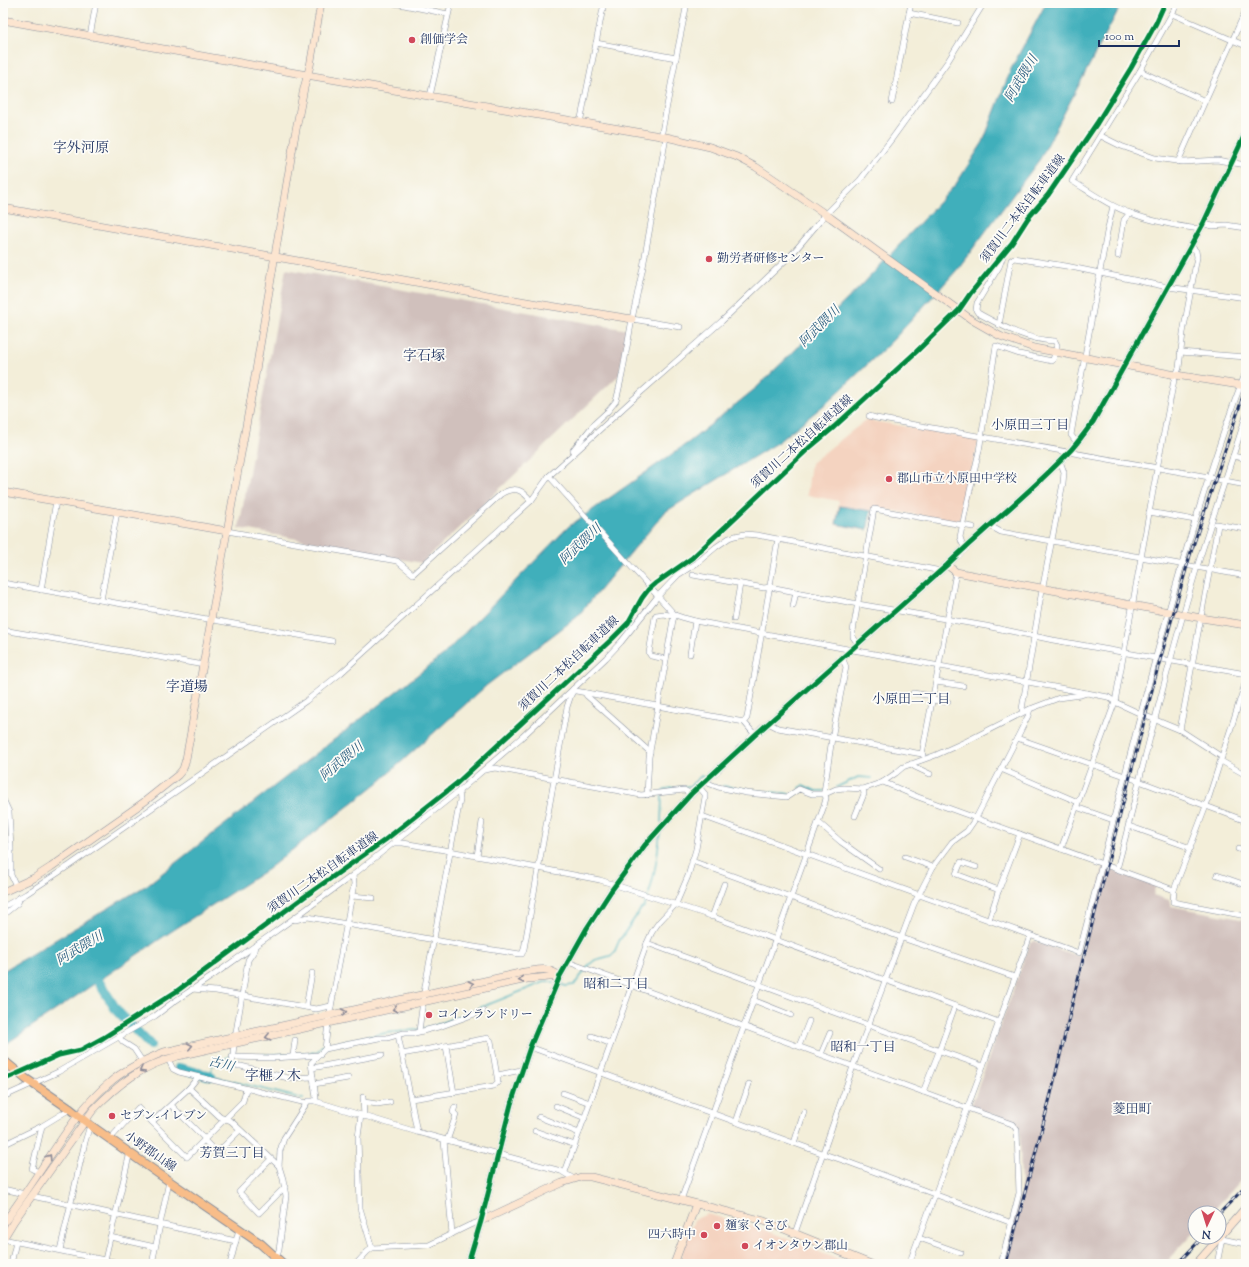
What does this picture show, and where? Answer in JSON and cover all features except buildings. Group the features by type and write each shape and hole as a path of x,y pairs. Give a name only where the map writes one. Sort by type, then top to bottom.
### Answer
{"main road":[{"name":"小野郡山線","path":"3,1060 29,1082 261,1244 282,1264"}],"street":[{"path":"90,36 96,3"},
{"path":"3,892 51,867 144,802 178,775 183,769 204,665 276,256 280,220 321,3"},
{"path":"394,3 448,14"},
{"path":"430,96 451,3"},
{"path":"580,123 604,3"},
{"path":"570,456 578,443 616,401 646,253 676,58 687,3"},
{"path":"892,102 911,3"},
{"path":"3,907 70,865 306,701 341,673 531,501 570,456 722,321 792,254 828,216 860,180 891,140 948,61 984,3"},
{"path":"1178,3 1140,71 1072,181 1113,206 1130,213 1169,224 1201,227 1226,225 1246,228"},
{"path":"1178,162 1246,10"},
{"path":"909,13 958,23"},
{"path":"1172,14 1246,46"},
{"path":"3,20 664,137 710,147 756,167 828,216 972,320 1000,336 1028,346 1085,358 1243,386"},
{"path":"596,43 676,58"},
{"path":"1140,71 1205,101"},
{"path":"468,1264 481,1221 497,1154 521,1070 560,976 587,928 615,885 646,845 691,794 768,723 944,568 1046,475 1077,443 1093,422 1191,246 1246,132"},
{"path":"1101,136 1138,153 1155,158 1178,162 1216,160 1246,165"},
{"path":"1077,443 1071,435 1101,273 1107,232 1113,206"},
{"path":"3,208 538,304 680,327"},
{"path":"1118,256 1124,220 1130,213"},
{"path":"1061,848 1115,702 1174,380 1179,368 1180,352 1197,254 1191,246"},
{"path":"965,548 960,537 979,451 980,436 996,346 1019,354 1052,361 1057,345 1055,341 1028,337 1010,331 978,313 976,308 977,303 999,268 1005,251"},
{"path":"1000,325 1011,260 1014,258 1066,266 1168,286 1246,298"},
{"path":"1180,352 1246,357"},
{"path":"702,816 1079,953 1168,612 1195,520 1209,477 1243,386 1246,372"},
{"path":"869,416 1157,469 1209,477 1246,485"},
{"path":"1117,869 1129,826 1154,719 1197,568 1246,416"},
{"path":"1233,456 1246,459"},
{"path":"1023,712 1022,709 1028,681 1040,601 1063,483 1064,472 1060,461"},
{"path":"551,478 675,616"},
{"path":"3,492 397,561 413,574 501,494 508,490 516,489 525,494 531,501"},
{"path":"41,590 56,501"},
{"path":"858,644 852,634 874,509 963,524 972,527"},
{"path":"101,600 117,512"},
{"path":"1149,512 1195,520"},
{"path":"1211,523 1246,529"},
{"path":"1180,730 1218,524"},
{"path":"990,526 1001,532 1246,576"},
{"path":"3,1097 29,1082 58,1072 155,1016 172,1002 290,921 395,843 522,737 573,690 621,642 658,596 678,575 697,563 729,538 745,534 778,539 866,556 944,568 956,572 1200,618 1246,625"},
{"path":"744,722 747,718 778,539"},
{"path":"922,754 956,572"},
{"path":"693,576 764,588 770,587 1246,674"},
{"path":"3,583 332,641"},
{"path":"734,620 740,584"},
{"path":"794,606 796,592"},
{"path":"666,659 650,655 649,650 655,617 656,615 661,614 1028,681 1108,697 1115,702 1141,714 1180,730 1246,775"},
{"path":"647,795 650,752 675,616"},
{"path":"690,654 696,621"},
{"path":"3,630 204,665"},
{"path":"681,1200 826,798 824,792 832,738 846,667 842,657"},
{"path":"1246,681 1206,806 1174,890 1173,902 1246,916"},
{"path":"936,682 963,686"},
{"path":"573,690 744,722 755,735"},
{"path":"290,921 308,917 522,954 567,707 573,690"},
{"path":"585,693 650,752"},
{"path":"913,693 948,702"},
{"path":"702,784 746,793 787,797 799,789 812,794 825,794 844,788 864,789 883,782 903,767 967,741 1023,712 1059,698 1087,693"},
{"path":"795,1233 868,1026 914,904 933,867 952,842 967,831 976,818 1018,738 1030,709"},
{"path":"768,723 778,728 922,754 928,758"},
{"path":"1018,738 1092,765 1139,780 1246,821"},
{"path":"911,764 930,774"},
{"path":"484,770 495,768 636,794 647,795 684,790 691,794"},
{"path":"1001,769 1114,820"},
{"path":"883,782 918,797 1174,890"},
{"path":"565,1172 647,943 659,922 676,904 688,876 696,849 702,816 705,794 702,784"},
{"path":"855,816 864,794 864,789"},
{"path":"419,1032 424,995 460,800 459,791"},
{"path":"3,799 9,812 11,875 16,886"},
{"path":"477,856 482,822"},
{"path":"818,822 841,842 879,869"},
{"path":"1129,826 1191,848"},
{"path":"990,920 999,890 1020,834"},
{"path":"395,843 450,851 600,880 676,904 999,1022"},
{"path":"1238,849 1246,852"},
{"path":"904,857 933,867"},
{"path":"692,861 1015,977"},
{"path":"976,867 961,862 956,874 999,890"},
{"path":"1217,874 1246,885"},
{"path":"315,1102 316,1098 311,1063 325,1049 328,1020 354,884 353,875"},
{"path":"712,917 724,884"},
{"path":"352,896 373,898"},
{"path":"3,915 18,903 21,897"},
{"path":"910,1264 1030,936"},
{"path":"647,943 868,1026 983,1066"},
{"path":"255,946 254,951 248,960 235,1036 232,1066 241,1066 288,1078 313,1077"},
{"path":"568,962 1012,1124 1017,1130 1019,1193 1001,1264"},
{"path":"3,1224 28,1195 84,1120 108,1094 128,1078 144,1069 168,1059 234,1044 424,995 524,972 544,969 552,971 560,976"},
{"path":"306,1007 312,973"},
{"path":"124,1264 104,1262 60,1250 3,1239 39,1172 62,1138 84,1120 98,1093 123,1072 142,1061 164,1052 235,1036 423,1002 527,979 560,976"},
{"path":"192,989 216,991 316,1009 331,1006"},
{"path":"753,1000 791,1015"},
{"path":"923,1092 955,1006"},
{"path":"325,1049 419,1032 442,1026 483,1010"},
{"path":"799,1046 809,1021"},
{"path":"821,1054 830,1034"},
{"path":"398,1035 416,1132"},
{"path":"119,1036 123,1042 134,1049 142,1061"},
{"path":"592,1036 612,1044"},
{"path":"402,1054 488,1038 491,1041 498,1075 498,1082 494,1086 411,1099"},
{"path":"293,1056 295,1040"},
{"path":"446,1046 454,1093"},
{"path":"530,1047 1012,1223"},
{"path":"232,1057 320,1055"},
{"path":"312,1068 382,1055"},
{"path":"168,1059 173,1069 198,1077 306,1103 308,1101 315,1102 416,1132 565,1172 574,1179"},
{"path":"498,1075 521,1070"},
{"path":"152,1122 189,1088 198,1077"},
{"path":"314,1084 348,1078"},
{"path":"736,1122 750,1084"},
{"path":"189,1088 220,1117 230,1121 279,1166"},
{"path":"110,1139 138,1108 187,1157 244,1101 246,1089"},
{"path":"563,1093 590,1103"},
{"path":"372,1248 360,1208 358,1137 364,1100 377,1104 390,1102"},
{"path":"276,1258 279,1250 286,1196 279,1166 280,1151 284,1138 306,1103"},
{"path":"171,1104 217,1153 240,1130"},
{"path":"556,1106 585,1118"},
{"path":"452,1234 445,1140 456,1116 453,1112 455,1107"},
{"path":"3,1145 42,1126 70,1110"},
{"path":"794,1143 804,1112"},
{"path":"539,1117 579,1133"},
{"path":"60,1250 84,1142 84,1120"},
{"path":"39,1172 32,1168 42,1126"},
{"path":"535,1131 574,1145"},
{"path":"104,1262 114,1214 130,1152"},
{"path":"272,1159 239,1192 259,1212 285,1187"},
{"path":"356,1264 372,1248 429,1244 562,1183 581,1177 591,1177 764,1221 871,1264"},
{"path":"152,1264 170,1181"},
{"path":"3,1190 236,1241"},
{"path":"674,1264 696,1204"},
{"path":"1227,1231 1246,1207"},
{"path":"230,1264 239,1229"},
{"path":"110,1237 156,1247"},
{"path":"919,1238 961,1253"},
{"path":"1227,1238 1246,1244"},
{"path":"11,1264 16,1242"},
{"path":"1196,1264 1214,1245"},
{"path":"1217,1264 1221,1245"}],"shaded area":[{"path":"286,269 628,330 619,375 422,563 239,528"},
{"name":"郡山市立小原田中学校","path":"866,420 979,439 959,522 872,507 867,530 835,525 839,501 807,495 811,463"},
{"path":"1104,866 1156,885 1153,895 1169,900 1171,906 1246,920 1246,1175 1218,1205 1187,1205 1187,1240 1165,1264 1003,1264 1021,1193 1020,1130 1013,1121 971,1107 1030,943 1034,941 1078,956 1082,954"},
{"name":"イオンタウン郡山","path":"707,1214 763,1229 849,1264 678,1264 694,1220"}],"water":[{"name":"阿武隈川","path":"1046,3 1122,3 1040,159 956,271 893,340 828,402 778,442 665,512 577,617 487,685 379,782 268,869 169,933 3,1046 3,971 147,885 443,655 568,527 689,442 756,388 863,284 956,184 983,142 1011,69"},
{"path":"840,506 871,511 867,530 836,524"}],"waterway":[{"path":"662,791 665,789 690,786 701,776 705,778"},
{"path":"837,787 858,777 872,778"},
{"path":"800,788 803,785 816,791 824,791"},
{"path":"723,786 789,794"},
{"path":"661,823 662,795"},
{"path":"649,893 656,863 660,832"},
{"path":"559,984 566,986 574,985 590,964 595,960 610,956 614,953 619,941 641,909 644,907 648,897"},
{"name":"古川","path":"92,971 117,1011 150,1045"},
{"path":"295,1054 317,1052 322,1046 386,1033 415,1030 434,1026 547,981 554,983"},
{"path":"263,1055 291,1054"},
{"name":"古川","path":"231,1056 212,1065 211,1076 303,1099"},
{"name":"古川","path":"179,1068 211,1076"}],"railway":[{"path":"1006,1264 1051,1094 1078,979 1158,667 1191,552 1246,387"},
{"path":"1227,1206 1246,1186"},
{"path":"1177,1264 1195,1245"}],"cycle path":[{"name":"須賀川二本松自転車道線","path":"3,1080 59,1055 81,1050 103,1038 177,991 304,897 385,840 456,784 628,623 648,590 692,558 809,448 916,352 959,310 970,294 1012,243 1028,218 1048,195 1097,123 1131,68 1156,23 1165,3"},
{"path":"468,1264 481,1221 511,1104 530,1047 560,976 587,928 611,891 645,845 691,794 755,735 947,565 1023,496 1075,446 1093,422 1203,224 1246,132"}],"place":[{"name":"創価学会","path":"412,40"},
{"name":"勤労者研修センター","path":"709,259"},
{"name":"郡山市立小原田中学校","path":"889,479"},
{"name":"コインランドリー","path":"429,1015"},
{"name":"セブン-イレブン","path":"112,1116"},
{"name":"麺家 くさび","path":"717,1226"},
{"name":"四六時中","path":"704,1235"},
{"name":"イオンタウン郡山","path":"745,1246"}],"district":[{"name":"字外河原","path":"81,149"},
{"name":"字石塚","path":"424,357"},
{"name":"小原田三丁目","path":"1030,426"},
{"name":"字道場","path":"187,688"},
{"name":"小原田二丁目","path":"911,700"},
{"name":"昭和二丁目","path":"616,985"},
{"name":"昭和一丁目","path":"863,1048"},
{"name":"字榧ノ木","path":"273,1077"},
{"name":"菱田町","path":"1132,1110"},
{"name":"芳賀三丁目","path":"232,1154"}]}
